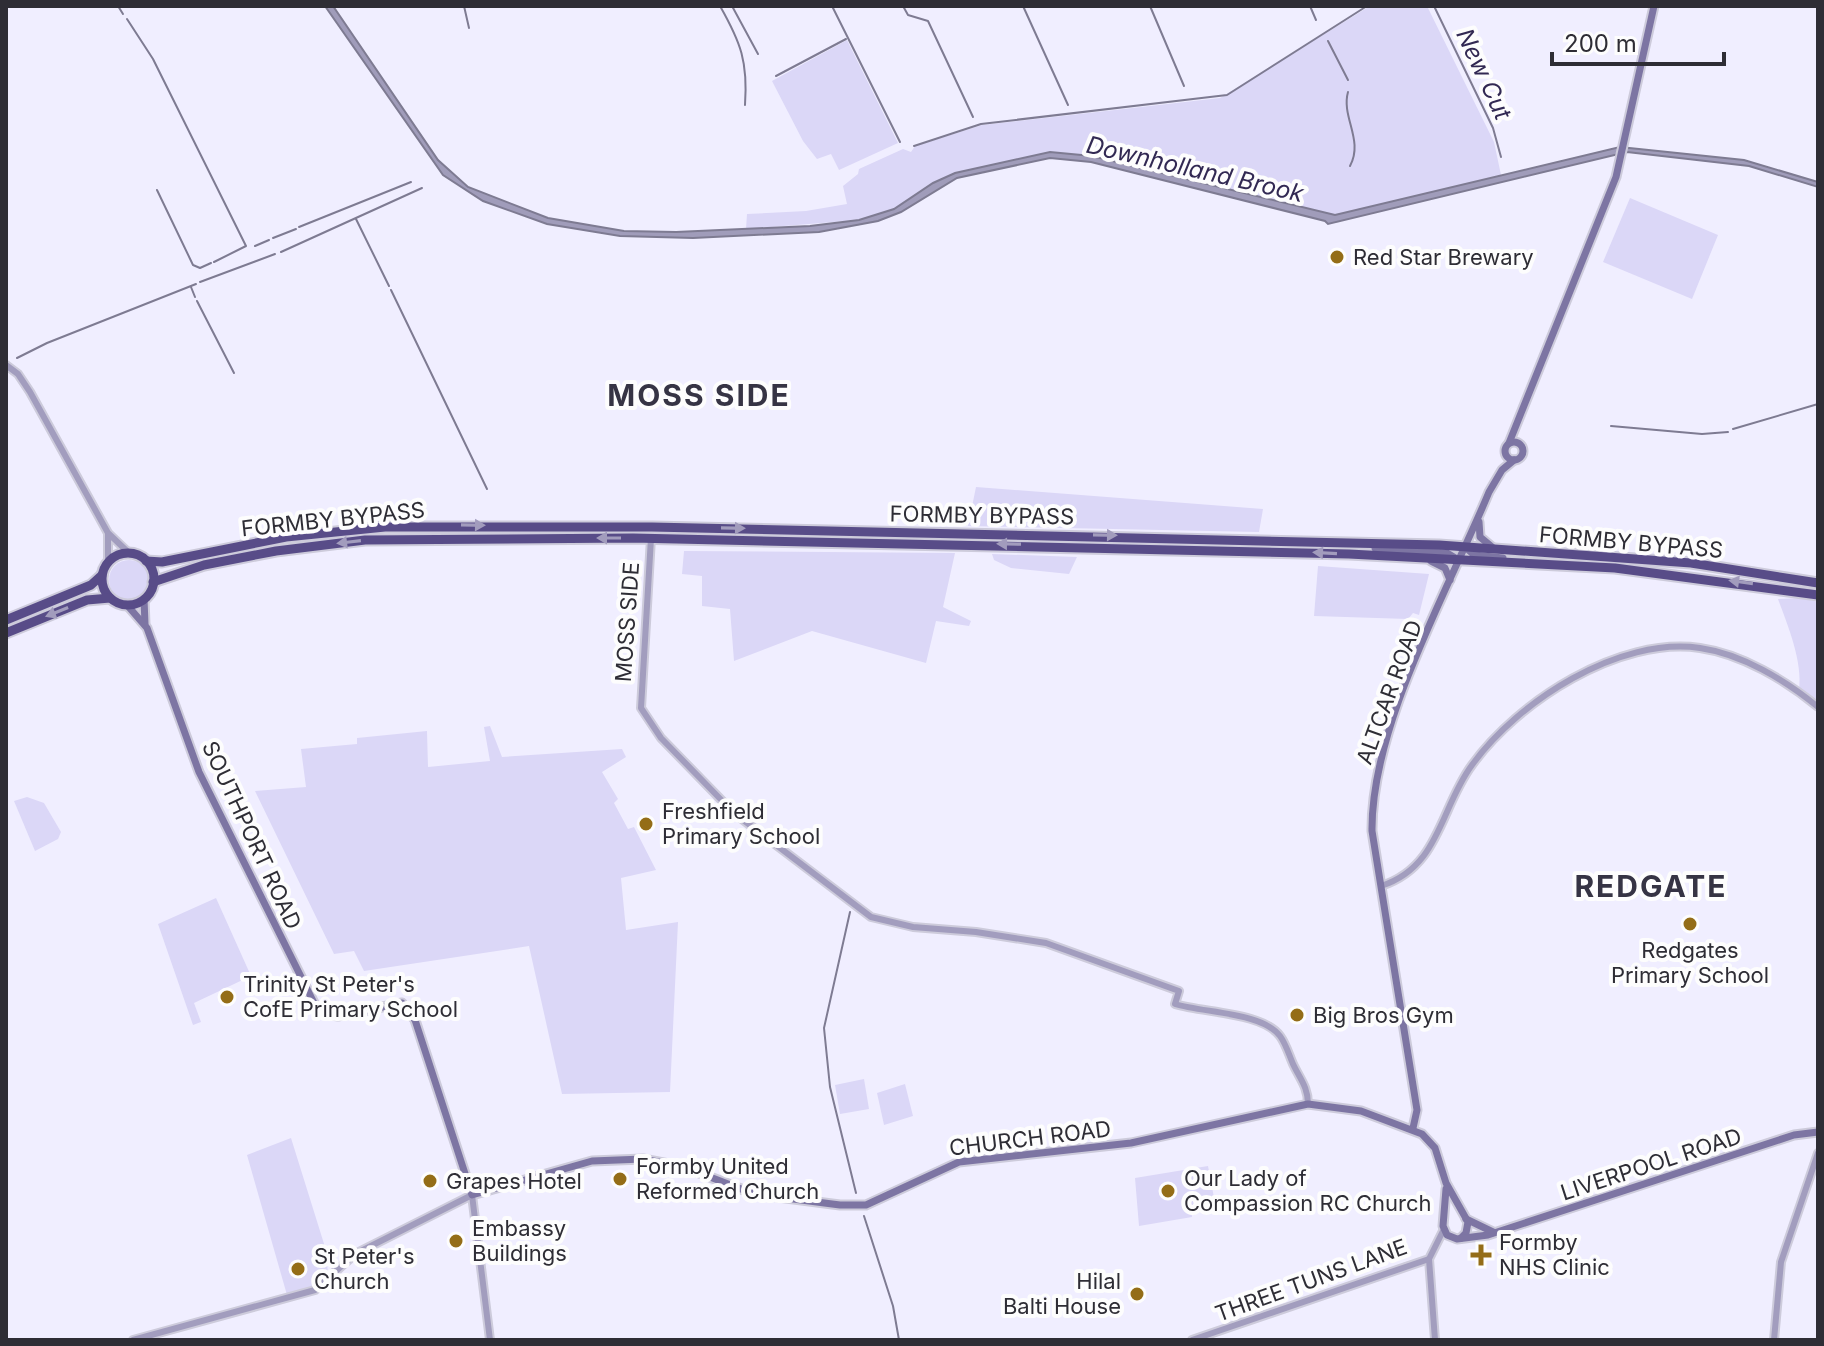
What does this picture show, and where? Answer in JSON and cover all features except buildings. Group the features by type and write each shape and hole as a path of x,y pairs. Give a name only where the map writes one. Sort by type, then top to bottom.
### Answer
{"highway":[{"name":"FORMBY BYPASS","path":"146,561 162,562 286,537 385,527 455,525 967,532 1495,548 1691,563 1818,583"},
{"name":"FORMBY BYPASS","path":"153,582 172,574 233,559 365,540 651,538 1259,550 1458,563 1573,566 1695,576 1818,595"},
{"path":"6,620 91,585 102,575 108,562 129,553 146,561 153,582 144,599 127,605 110,598 87,600 6,633"},
{"path":"102,575 110,598"}],"main road":[{"path":"1517,425 1523,454 1514,460 1505,454 1621,159 1654,6"},
{"path":"1509,443 1521,445"},
{"name":"ALTCAR ROAD","path":"1413,1128 1417,1110 1372,831 1376,780 1402,697 1479,515 1502,470 1505,454"},
{"name":"ALTCAR ROAD","path":"1502,470 1514,460"},
{"path":"1479,515 1480,537 1495,548"},
{"path":"1350,543 1450,554 1458,563"},
{"path":"1465,547 1476,556 1550,561 1573,566"},
{"path":"1431,561 1445,568 1450,583"},
{"name":"SOUTHPORT ROAD","path":"144,599 145,624 199,772 319,1013 338,1016 402,1003 415,1020 472,1195"},
{"name":"SOUTHPORT ROAD","path":"127,605 145,624"},
{"name":"CHURCH ROAD","path":"472,1195 592,1161 643,1159 684,1167 754,1194 840,1205 866,1205 959,1162 1039,1151 1107,1147 1308,1104 1361,1111 1413,1128"},
{"path":"1413,1128 1435,1148 1446,1183 1465,1218 1468,1230 1459,1238 1450,1238 1444,1224 1446,1183"},
{"name":"LIVERPOOL ROAD","path":"1459,1238 1495,1232 1794,1135 1818,1132"},
{"path":"1444,1224 1454,1214 1495,1232"}],"street":[{"path":"6,365 18,374 30,392 108,533 129,553"},
{"path":"108,533 108,562"},
{"name":"MOSS SIDE","path":"651,538 641,708 661,738 734,813 871,917 913,927 976,932 1046,943 1179,991 1175,1004 1205,1013 1244,1017 1271,1027 1280,1037 1304,1081 1308,1104"},
{"path":"1381,886 1403,876 1431,851 1464,777 1515,715 1547,692 1596,667 1653,650 1696,647 1728,655 1758,669 1818,707"},
{"path":"1774,1340 1781,1262 1818,1153"},
{"path":"133,1340 315,1290 355,1254 472,1195 490,1340"},
{"name":"THREE TUNS LANE","path":"1192,1340 1429,1259 1437,1249 1444,1224"},
{"name":"THREE TUNS LANE","path":"1437,1249 1459,1238"},
{"path":"1429,1259 1435,1340"}],"shaded area":[{"name":"Downholland Brook","path":"325,6 333,6 438,160 468,187 548,218 624,231 810,226 859,220 894,209 933,183 955,173 1050,152 1092,156 1335,215 1620,147 1744,160 1818,182 1818,187 1749,166 1627,152 1328,224 1091,162 1050,158 957,178 901,212 878,221 819,232 693,238 620,236 547,224 483,201 443,175"},
{"path":"1370,6 1427,6 1494,142 1501,175 1335,215 1092,156 1050,152 955,173 933,183 894,209 859,220 746,229 747,214 806,211 847,204 843,186 858,174 859,169 903,149 911,152 915,146 982,125 1220,98"},
{"path":"847,40 898,143 839,170 831,154 817,159 803,141 772,81"},
{"path":"1630,198 1718,235 1692,299 1603,262"},
{"path":"976,487 1263,509 1259,532 968,526"},
{"path":"684,551 955,553 943,607 971,621 969,626 936,621 926,663 812,631 734,661 730,609 702,606 702,576 682,574"},
{"path":"992,554 1077,557 1069,574 1011,568 994,560"},
{"path":"129,560 143,566 149,580 143,594 129,600 115,594 109,580 115,566"},
{"path":"1318,566 1429,574 1419,615 1413,613 1408,619 1314,616"},
{"path":"1801,598 1818,602 1818,704 1799,691 1797,656 1778,599"},
{"path":"490,726 502,757 622,749 626,757 602,772 618,799 614,803 628,829 634,827 656,870 621,878 626,930 678,922 670,1092 562,1094 529,946 364,971 354,951 334,954 255,791 306,787 301,749 357,744 357,738 427,731 428,767 490,761 484,727"},
{"path":"27,797 44,803 61,832 58,839 35,851 14,801"},
{"path":"216,898 251,976 194,1003 201,1022 193,1025 158,924"},
{"path":"864,1079 869,1109 840,1114 835,1085"},
{"path":"905,1084 913,1116 884,1125 877,1093"},
{"path":"291,1138 325,1247 321,1249 328,1274 316,1286 287,1295 247,1155"},
{"path":"1208,1166 1215,1203 1191,1208 1192,1217 1139,1226 1135,1178"}],"waterway":[{"path":"118,6 123,14"},
{"path":"464,6 469,28"},
{"path":"720,6 742,53 745,105"},
{"path":"732,6 758,54"},
{"path":"832,6 900,142"},
{"path":"903,6 908,15 928,21 973,117"},
{"path":"1023,6 1068,105"},
{"path":"1150,6 1184,86"},
{"path":"1310,6 1316,20"},
{"path":"914,146 981,124 1227,95 1367,6"},
{"name":"New Cut","path":"1434,6 1493,128 1501,157"},
{"path":"127,19 153,59 246,246 214,262"},
{"path":"776,76 846,39"},
{"path":"1328,41 1348,80"},
{"path":"1348,92 1347,110 1355,147 1350,166"},
{"path":"299,227 411,182"},
{"path":"281,252 422,188"},
{"path":"157,190 193,265 200,268 211,263"},
{"path":"356,219 389,286"},
{"path":"273,238 296,229"},
{"path":"255,246 269,240"},
{"path":"200,282 275,254"},
{"path":"17,358 47,343 196,284"},
{"path":"191,287 195,297"},
{"path":"391,290 487,489"},
{"path":"197,301 234,373"},
{"path":"1733,429 1818,404"},
{"path":"1611,426 1702,434 1728,432"},
{"path":"850,912 824,1028 830,1087 856,1193"},
{"path":"864,1216 893,1306 899,1340"}],"place":[{"name":"Red Star Brewary","path":"1337,257"},
{"name":"Freshfield Primary School","path":"646,824"},
{"name":"Redgates Primary School","path":"1690,924"},
{"name":"Trinity St Peter's CofE Primary School","path":"227,997"},
{"name":"Big Bros Gym","path":"1297,1015"},
{"name":"Formby United Reformed Church","path":"620,1179"},
{"name":"Grapes Hotel","path":"430,1181"},
{"name":"Our Lady of Compassion RC Church","path":"1168,1191"},
{"name":"Embassy Buildings","path":"456,1241"},
{"name":"Formby NHS Clinic","path":"1481,1255"},
{"name":"St Peter's Church","path":"298,1269"},
{"name":"Hilal Balti House","path":"1137,1294"}],"district":[{"name":"MOSS SIDE","path":"699,395"},
{"name":"REDGATE","path":"1651,886"}]}
